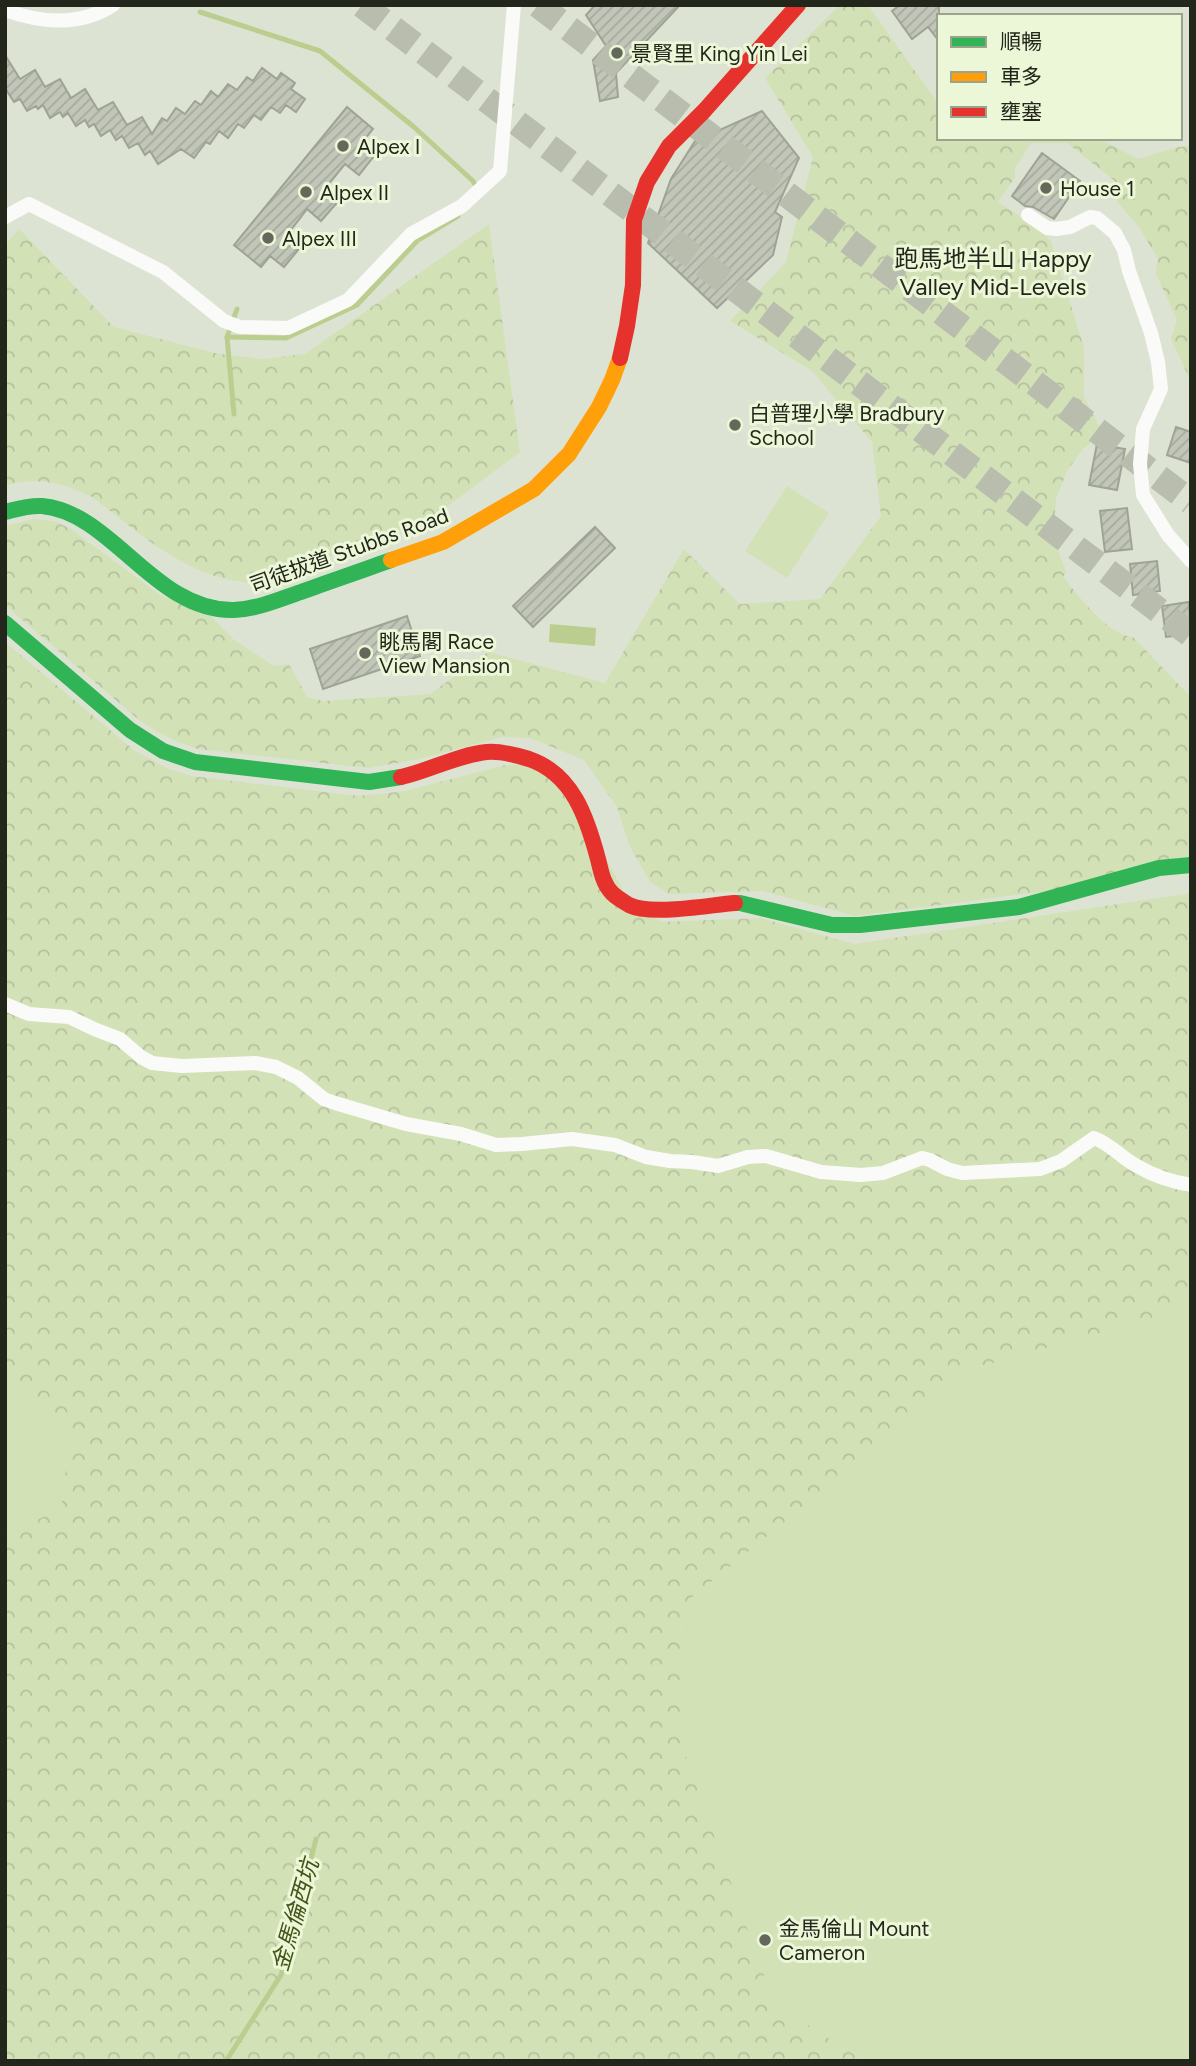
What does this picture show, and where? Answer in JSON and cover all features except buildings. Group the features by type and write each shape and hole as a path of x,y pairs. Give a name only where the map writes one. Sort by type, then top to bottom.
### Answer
{"street":[{"path":"5,10 20,11 40,21 62,22 84,18 113,5"},
{"path":"5,217 29,204 163,272 224,321 240,327 288,328 348,300 411,234 462,205 500,171 514,5"},
{"name":"司徒拔道 Stubbs Road","path":"5,512 33,506 68,513 101,533 185,598 214,610 238,610 261,606 443,542 534,489 569,454 588,426 612,380 627,326 633,285 634,220 656,164 669,146 704,111 798,5"},
{"path":"1028,215 1047,228 1056,229 1070,227 1090,217 1097,218 1115,233 1124,250 1151,333 1161,389 1143,429 1140,464 1143,495 1168,536 1191,561"},
{"path":"5,623 130,730 163,751 195,762 369,782 403,777 488,752 513,754 540,763 561,779 577,799 587,820 604,881 617,898 631,906 653,910 740,903 821,923 860,925 1020,907 1159,868 1191,865"},
{"path":"5,1004 29,1014 69,1017 120,1039 152,1063 182,1066 247,1063 270,1065 290,1073 324,1099 335,1103 406,1124 454,1133 496,1145 572,1139 615,1145 646,1157 670,1161 718,1166 748,1157 766,1156 821,1172 861,1175 889,1171 922,1158 962,1173 1040,1169 1056,1163 1094,1138 1105,1142 1136,1166 1178,1183 1191,1185"}],"green space":[{"path":"840,5 868,5 937,102 937,140 1102,140 1138,159 1178,147 1191,146 1191,382 1171,339 1177,320 1156,274 1158,259 1139,227 1117,202 1115,181 1067,143 1031,143 1015,168 1015,177 998,202 1051,241 1084,348 1084,397 1103,433 1083,449 1067,471 1056,499 1053,536 1066,572 1063,577 1094,614 1123,635 1134,638 1191,697 1191,858 1055,890 855,916 763,891 669,894 650,882 629,845 617,807 584,760 530,738 502,737 420,759 368,768 198,749 167,737 139,720 5,605 5,526 33,519 54,521 71,529 160,595 211,616 233,639 274,666 289,664 307,697 323,701 430,694 488,652 605,683 684,549 740,604 820,599 881,516 872,442 812,371 730,321 786,262 813,157 765,78"},
{"path":"489,224 520,452 432,518 262,582 237,581 192,567 150,542 92,497 81,492 38,481 5,486 5,245 19,229 114,327 219,354 263,359 305,354"},
{"path":"787,486 829,513 787,578 745,551"},
{"path":"5,642 134,750 169,769 192,776 359,796 405,791 505,765 524,765 566,782 629,902 662,922 760,918 854,944 1191,893 1191,1308 974,1368 680,1607 683,1749 774,2003 864,2061 5,2061 5,1534 61,1509 70,1434 5,1385"},
{"path":"1191,1308 1191,2061 864,2061 774,2003 683,1749 680,1607 974,1368"},
{"path":"7,1383 70,1434 61,1509 5,1534 5,1385"}],"shaded area":[{"path":"550,624 596,628 595,646 549,642"}],"waterway":[{"path":"200,12 320,51 414,127 473,181 477,188"},
{"path":"227,337 286,338 357,305 418,240 458,216"},
{"path":"234,414 227,337 237,309"},
{"name":"金馬倫西坑","path":"226,2061 281,1975 316,1839"}],"tunnel":[{"path":"362,5 1191,635"},
{"path":"538,5 1191,502"}],"traffic: fast":[{"path":"5,512 37,506 67,512 90,525 157,580 181,595 206,606 234,610 269,603 391,560"},
{"path":"5,623 130,730 163,751 195,762 369,782 401,777"},
{"path":"735,903 832,925 860,925 1019,907 1159,868 1191,865"}],"traffic: slow":[{"path":"391,560 443,542 534,489 569,454 599,407 620,358"}],"traffic: jam":[{"path":"620,358 633,285 634,220 647,182 669,146 704,111 798,5"},
{"path":"401,777 465,756 487,752 529,759 557,775 576,799 589,828 604,881 618,898 629,905 651,910 735,903"}],"place":[{"name":"景賢里 King Yin Lei","path":"617,53"},
{"name":"Alpex I","path":"343,146"},
{"name":"House 1","path":"1046,188"},
{"name":"Alpex II","path":"306,192"},
{"name":"Alpex III","path":"268,238"},
{"name":"白普理小學 Bradbury School","path":"735,425"},
{"name":"眺馬閣 Race View Mansion","path":"365,653"},
{"name":"金馬倫山 Mount Cameron","path":"765,1940"}],"district":[{"name":"跑馬地半山 Happy Valley Mid-Levels","path":"993,272"}]}
